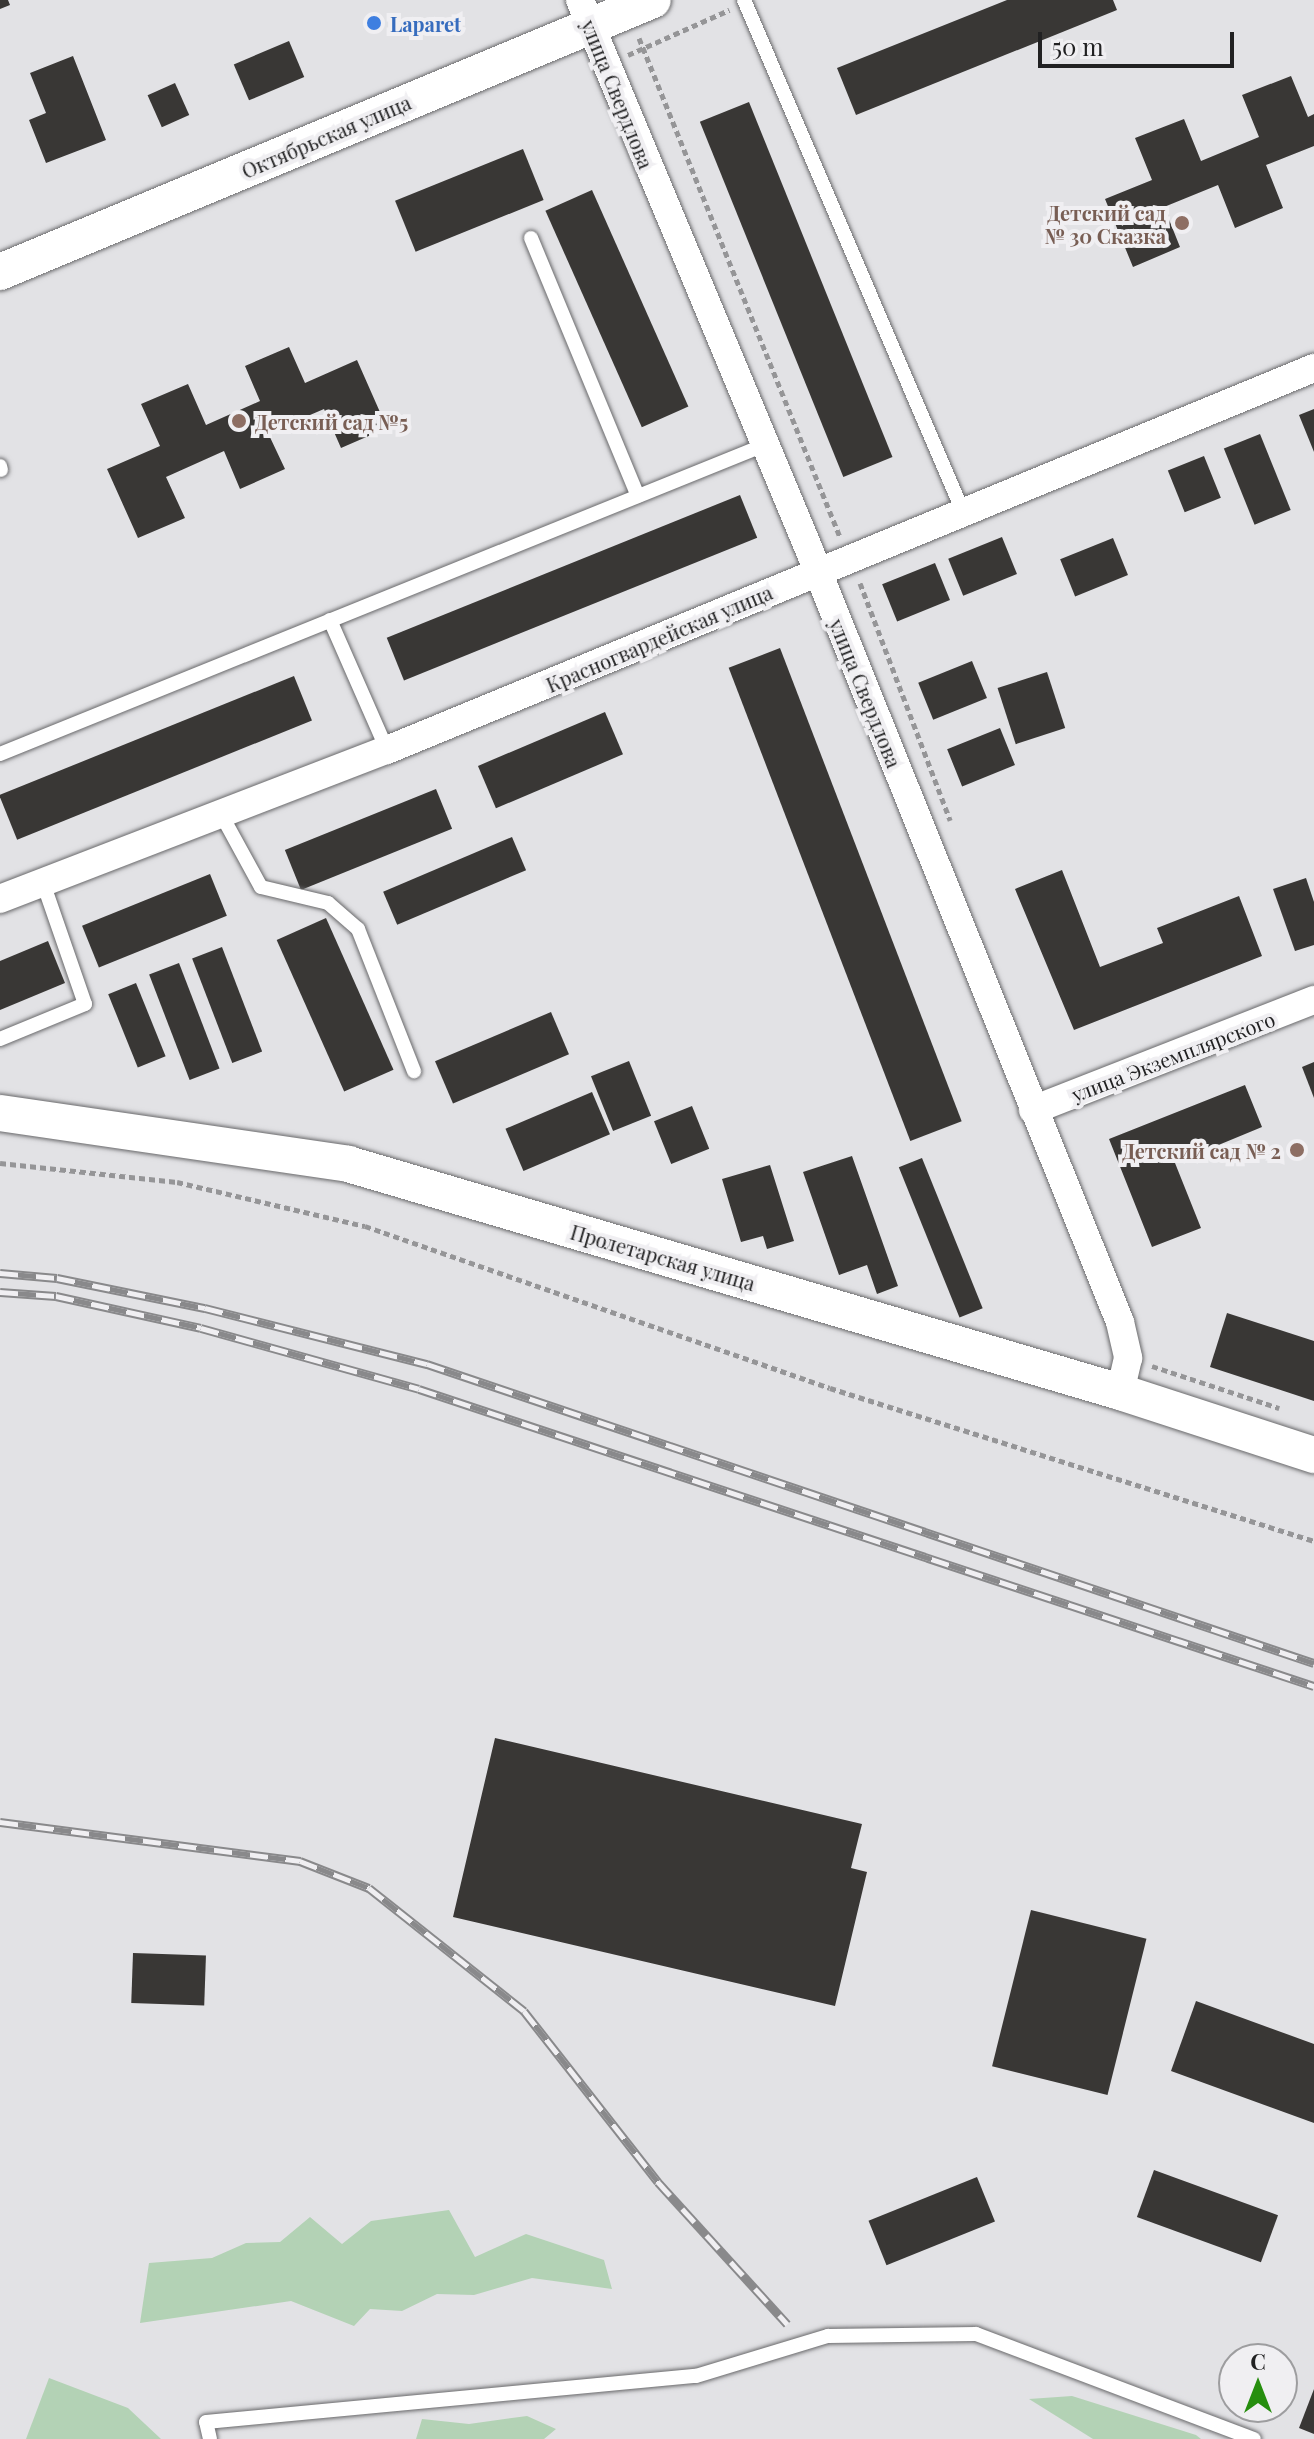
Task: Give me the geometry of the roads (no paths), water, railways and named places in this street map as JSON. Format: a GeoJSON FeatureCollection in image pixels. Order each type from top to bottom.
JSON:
{"type":"FeatureCollection","features":[{"type":"Feature","properties":{"kind":"street","name":"Октябрьская улица"},"geometry":{"type":"LineString","coordinates":[[0,272],[585,13],[653,0]]}},
{"type":"Feature","properties":{"kind":"street","name":"улица Свердлова"},"geometry":{"type":"LineString","coordinates":[[585,13],[762,446],[818,571],[1120,1322],[1124,1375]]}},
{"type":"Feature","properties":{"kind":"street","name":"Красногвардейская улица"},"geometry":{"type":"LineString","coordinates":[[0,899],[387,750],[1314,368]]}},
{"type":"Feature","properties":{"kind":"street","name":"улица Экземплярского"},"geometry":{"type":"LineString","coordinates":[[1033,1110],[1314,1000]]}},
{"type":"Feature","properties":{"kind":"street","name":"Пролетарская улица"},"geometry":{"type":"LineString","coordinates":[[0,1113],[348,1164],[1124,1375],[1314,1455]]}},
{"type":"Feature","properties":{"kind":"lane"},"geometry":{"type":"LineString","coordinates":[[744,1],[964,514]]}},
{"type":"Feature","properties":{"kind":"lane"},"geometry":{"type":"LineString","coordinates":[[531,238],[638,496]]}},
{"type":"Feature","properties":{"kind":"lane"},"geometry":{"type":"LineString","coordinates":[[0,754],[762,446]]}},
{"type":"Feature","properties":{"kind":"lane"},"geometry":{"type":"LineString","coordinates":[[330,620],[387,750]]}},
{"type":"Feature","properties":{"kind":"lane"},"geometry":{"type":"LineString","coordinates":[[221,814],[261,887],[328,903],[358,929],[414,1071]]}},
{"type":"Feature","properties":{"kind":"lane"},"geometry":{"type":"LineString","coordinates":[[0,1039],[85,1004],[43,883]]}},
{"type":"Feature","properties":{"kind":"lane"},"geometry":{"type":"LineString","coordinates":[[210,2439],[206,2422],[696,2376],[828,2336],[976,2334],[1254,2439]]}},
{"type":"Feature","properties":{"kind":"railway"},"geometry":{"type":"LineString","coordinates":[[0,1273],[57,1278],[205,1308],[427,1364],[1314,1663]]}},
{"type":"Feature","properties":{"kind":"railway"},"geometry":{"type":"LineString","coordinates":[[0,1292],[56,1296],[201,1328],[419,1389],[1314,1686]]}},
{"type":"Feature","properties":{"kind":"railway"},"geometry":{"type":"LineString","coordinates":[[0,1822],[300,1861],[369,1888],[524,2011],[658,2182],[787,2324]]}},
{"type":"Feature","properties":{"kind":"place","name":"Laparet"},"geometry":{"type":"Point","coordinates":[374,23]}},
{"type":"Feature","properties":{"kind":"place","name":"Детский сад № 30 Сказка"},"geometry":{"type":"Point","coordinates":[1182,223]}},
{"type":"Feature","properties":{"kind":"place","name":"Детский сад №5"},"geometry":{"type":"Point","coordinates":[239,421]}},
{"type":"Feature","properties":{"kind":"place","name":"Детский сад № 2"},"geometry":{"type":"Point","coordinates":[1297,1150]}}]}
